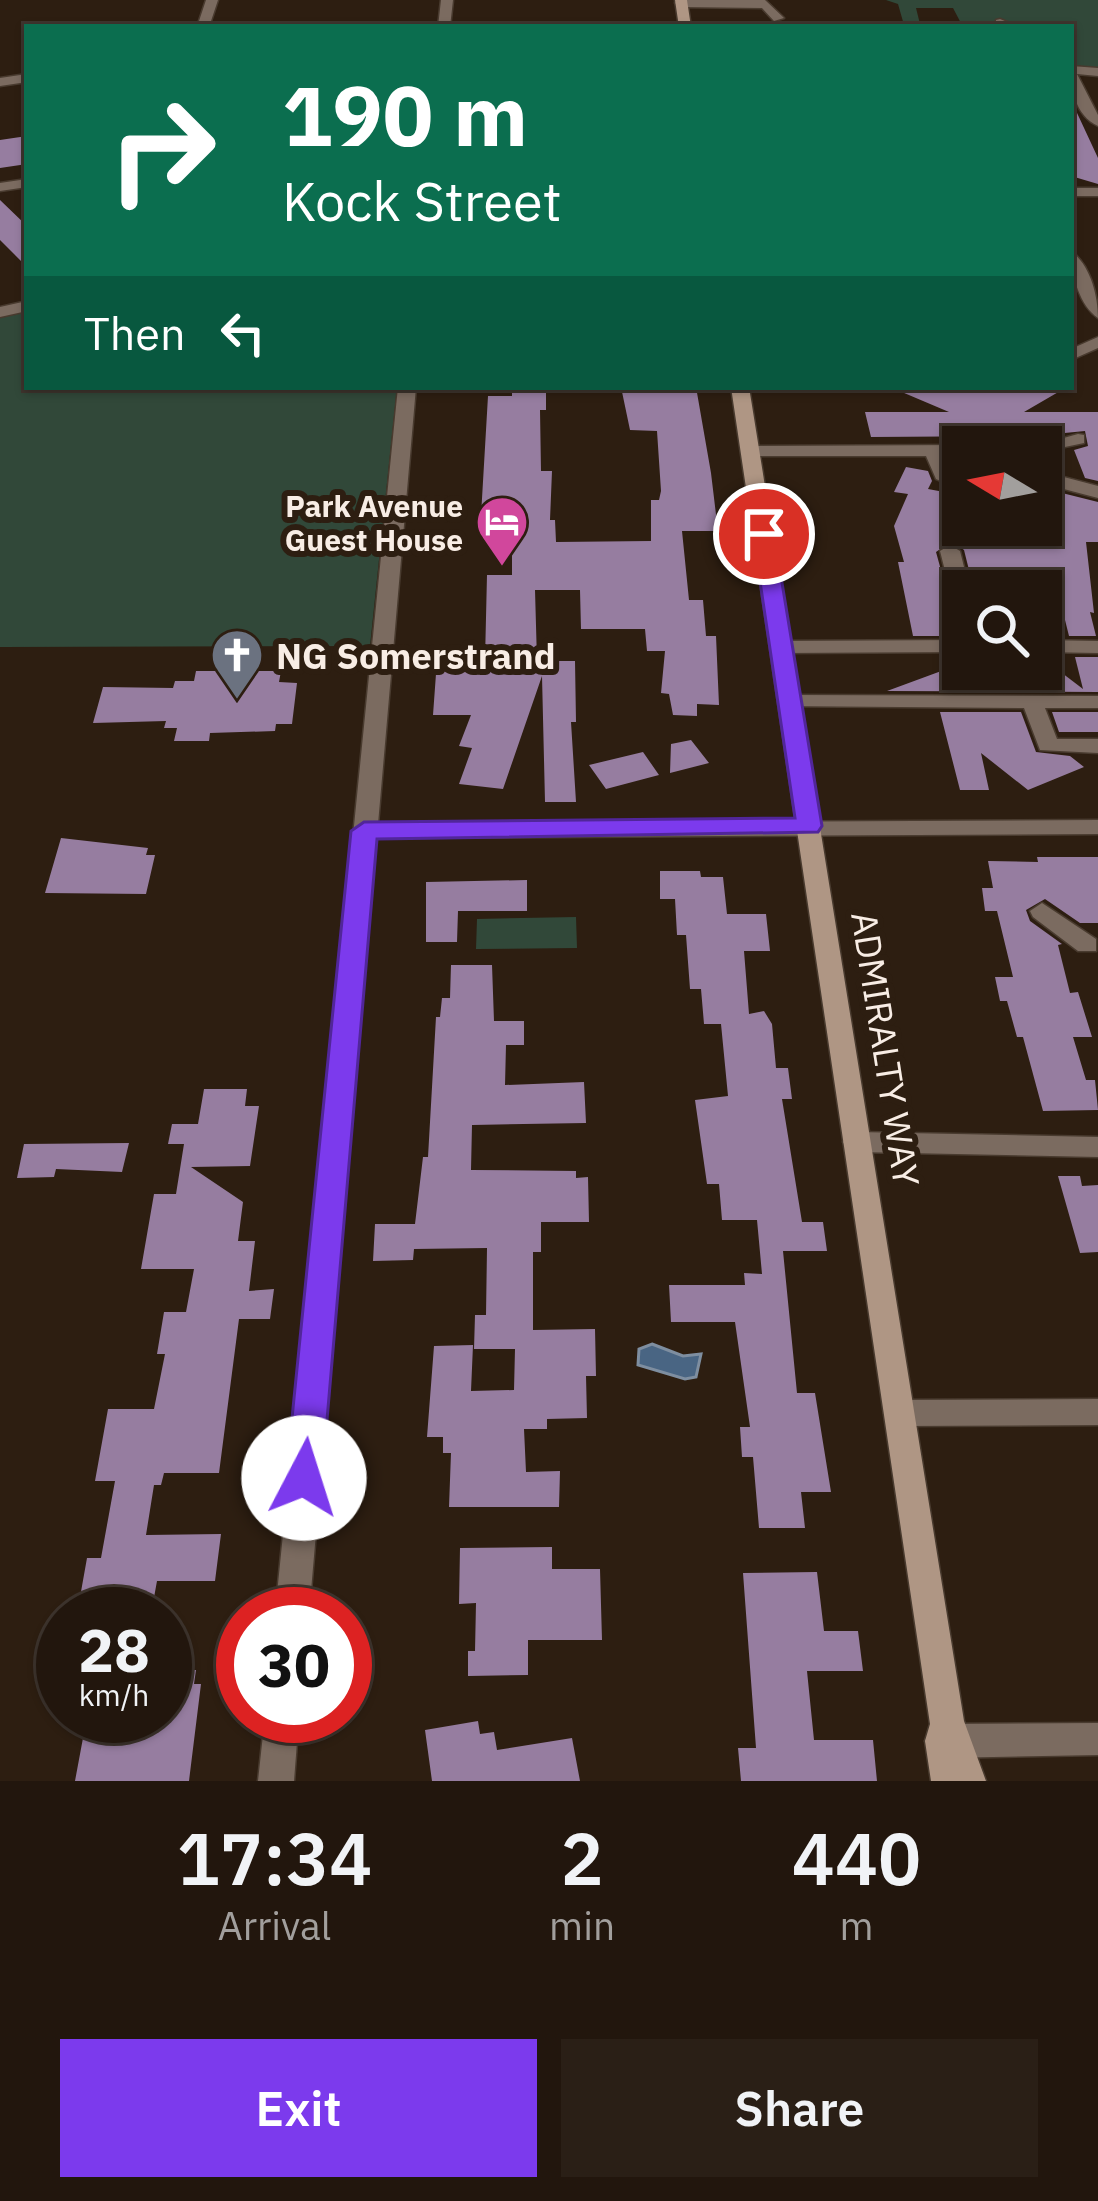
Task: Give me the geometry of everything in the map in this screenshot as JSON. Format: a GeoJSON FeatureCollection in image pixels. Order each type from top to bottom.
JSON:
{"type":"FeatureCollection","features":[{"type":"Feature","properties":{"kind":"main road","name":"ADMIRALTY WAY"},"geometry":{"type":"LineString","coordinates":[[741,390],[949,1736],[949,1781]]}},
{"type":"Feature","properties":{"kind":"main road","name":"ADMIRALTY WAY"},"geometry":{"type":"LineString","coordinates":[[949,1736],[968,1781]]}},
{"type":"Feature","properties":{"kind":"street"},"geometry":{"type":"LineString","coordinates":[[681,2],[765,4],[778,18]]}},
{"type":"Feature","properties":{"kind":"street"},"geometry":{"type":"LineString","coordinates":[[1074,80],[1090,116],[1098,122]]}},
{"type":"Feature","properties":{"kind":"street"},"geometry":{"type":"LineString","coordinates":[[1074,266],[1098,312]]}},
{"type":"Feature","properties":{"kind":"street"},"geometry":{"type":"LineString","coordinates":[[294,1587],[407,390]]}},
{"type":"Feature","properties":{"kind":"street"},"geometry":{"type":"LineString","coordinates":[[1062,442],[1078,439]]}},
{"type":"Feature","properties":{"kind":"street"},"geometry":{"type":"LineString","coordinates":[[933,450],[942,472]]}},
{"type":"Feature","properties":{"kind":"street"},"geometry":{"type":"LineString","coordinates":[[751,451],[942,450]]}},
{"type":"Feature","properties":{"kind":"street"},"geometry":{"type":"LineString","coordinates":[[1062,483],[1098,492]]}},
{"type":"Feature","properties":{"kind":"street"},"geometry":{"type":"LineString","coordinates":[[950,550],[955,570]]}},
{"type":"Feature","properties":{"kind":"street"},"geometry":{"type":"LineString","coordinates":[[781,647],[942,646]]}},
{"type":"Feature","properties":{"kind":"street"},"geometry":{"type":"LineString","coordinates":[[1062,646],[1098,647]]}},
{"type":"Feature","properties":{"kind":"street"},"geometry":{"type":"LineString","coordinates":[[789,701],[1098,702]]}},
{"type":"Feature","properties":{"kind":"street"},"geometry":{"type":"LineString","coordinates":[[1033,702],[1048,745],[1098,746]]}},
{"type":"Feature","properties":{"kind":"street"},"geometry":{"type":"LineString","coordinates":[[364,831],[1098,827]]}},
{"type":"Feature","properties":{"kind":"street"},"geometry":{"type":"LineString","coordinates":[[1042,911],[1092,950]]}},
{"type":"Feature","properties":{"kind":"street"},"geometry":{"type":"LineString","coordinates":[[857,1142],[1098,1147]]}},
{"type":"Feature","properties":{"kind":"street"},"geometry":{"type":"LineString","coordinates":[[899,1413],[1098,1412]]}},
{"type":"Feature","properties":{"kind":"street"},"geometry":{"type":"LineString","coordinates":[[949,1736],[1098,1739]]}},
{"type":"Feature","properties":{"kind":"street"},"geometry":{"type":"LineString","coordinates":[[276,1781],[280,1743]]}},
{"type":"Feature","properties":{"kind":"green space"},"geometry":{"type":"Polygon","coordinates":[[[886,0],[1098,0],[1098,69],[1074,65],[1074,24],[961,24],[953,8],[916,8],[920,24],[904,24],[898,4],[886,0]]]}},
{"type":"Feature","properties":{"kind":"green space"},"geometry":{"type":"Polygon","coordinates":[[[24,310],[24,390],[397,390],[370,646],[0,647],[0,316],[24,310]]]}},
{"type":"Feature","properties":{"kind":"green space"},"geometry":{"type":"Polygon","coordinates":[[[576,917],[577,948],[476,949],[477,919],[576,917]]]}},
{"type":"Feature","properties":{"kind":"water"},"geometry":{"type":"Polygon","coordinates":[[[652,1344],[683,1356],[701,1354],[696,1377],[685,1379],[638,1365],[639,1349],[652,1344]]]}},
{"type":"Feature","properties":{"kind":"building"},"geometry":{"type":"Polygon","coordinates":[[[1074,106],[1098,158],[1098,184],[1074,177],[1074,106]]]}},
{"type":"Feature","properties":{"kind":"building"},"geometry":{"type":"Polygon","coordinates":[[[24,136],[24,164],[0,168],[0,140],[24,136]]]}},
{"type":"Feature","properties":{"kind":"building"},"geometry":{"type":"Polygon","coordinates":[[[0,200],[24,223],[24,264],[0,240],[0,200]]]}},
{"type":"Feature","properties":{"kind":"building"},"geometry":{"type":"Polygon","coordinates":[[[512,390],[546,390],[546,410],[540,410],[541,471],[552,471],[550,520],[555,520],[556,542],[651,541],[651,500],[659,500],[661,491],[657,431],[630,430],[622,390],[697,390],[711,473],[718,531],[682,531],[689,600],[703,600],[706,636],[716,636],[719,705],[697,704],[697,716],[673,715],[669,694],[661,693],[665,651],[647,651],[645,629],[581,629],[580,590],[535,590],[537,661],[575,661],[576,722],[571,722],[576,802],[545,802],[542,676],[503,789],[459,784],[472,748],[459,746],[471,715],[433,715],[437,660],[485,660],[487,575],[512,575],[512,533],[480,533],[488,396],[512,396],[512,390]]]}},
{"type":"Feature","properties":{"kind":"building"},"geometry":{"type":"Polygon","coordinates":[[[897,390],[1062,390],[1024,412],[1098,412],[1098,481],[1085,478],[1074,450],[1088,446],[1085,431],[1062,433],[1062,426],[942,426],[942,437],[871,437],[865,412],[949,412],[897,390]]]}},
{"type":"Feature","properties":{"kind":"building"},"geometry":{"type":"Polygon","coordinates":[[[906,467],[928,471],[932,481],[928,489],[942,492],[945,546],[936,552],[942,574],[942,636],[913,636],[898,562],[904,562],[894,526],[908,494],[894,492],[906,467]]]}},
{"type":"Feature","properties":{"kind":"building"},"geometry":{"type":"Polygon","coordinates":[[[1062,493],[1098,502],[1098,542],[1086,542],[1096,636],[1069,636],[1062,612],[1062,570],[969,570],[959,546],[1062,546],[1062,493]]]}},
{"type":"Feature","properties":{"kind":"building"},"geometry":{"type":"Polygon","coordinates":[[[1075,657],[1098,657],[1098,692],[887,691],[942,671],[942,690],[1062,690],[1062,673],[1083,689],[1075,657]]]}},
{"type":"Feature","properties":{"kind":"building","name":"NG Somerstrand"},"geometry":{"type":"Polygon","coordinates":[[[196,671],[281,671],[279,682],[297,683],[292,724],[276,724],[275,731],[210,733],[209,741],[174,741],[177,728],[164,728],[166,721],[93,723],[103,687],[173,688],[175,681],[194,681],[196,671]]]}},
{"type":"Feature","properties":{"kind":"building"},"geometry":{"type":"Polygon","coordinates":[[[940,712],[1021,712],[1036,752],[1070,756],[1084,767],[1028,790],[981,753],[989,790],[960,790],[940,712]]]}},
{"type":"Feature","properties":{"kind":"building"},"geometry":{"type":"Polygon","coordinates":[[[1052,712],[1098,712],[1098,732],[1059,732],[1052,712]]]}},
{"type":"Feature","properties":{"kind":"building"},"geometry":{"type":"Polygon","coordinates":[[[691,740],[709,763],[670,773],[671,744],[691,740]]]}},
{"type":"Feature","properties":{"kind":"building"},"geometry":{"type":"Polygon","coordinates":[[[643,752],[659,775],[606,789],[589,765],[643,752]]]}},
{"type":"Feature","properties":{"kind":"building"},"geometry":{"type":"Polygon","coordinates":[[[61,838],[148,848],[146,855],[155,855],[146,894],[45,893],[61,838]]]}},
{"type":"Feature","properties":{"kind":"building"},"geometry":{"type":"Polygon","coordinates":[[[1037,857],[1098,857],[1098,923],[1080,923],[1045,899],[1026,910],[1030,921],[1062,944],[1058,945],[1070,993],[1078,992],[1092,1037],[1073,1037],[1086,1080],[1095,1080],[1098,1110],[1043,1111],[1023,1037],[1017,1037],[1007,1001],[1000,1001],[995,977],[1013,977],[997,911],[985,911],[982,888],[993,888],[988,861],[1038,862],[1037,857]]]}},
{"type":"Feature","properties":{"kind":"building"},"geometry":{"type":"Polygon","coordinates":[[[660,871],[700,871],[701,877],[723,877],[727,914],[766,914],[770,951],[744,951],[749,1014],[764,1011],[772,1024],[776,1068],[788,1068],[792,1099],[782,1099],[802,1222],[823,1222],[827,1251],[783,1251],[797,1393],[815,1393],[831,1492],[801,1492],[805,1528],[759,1528],[753,1457],[742,1457],[740,1427],[750,1427],[735,1322],[671,1322],[669,1285],[745,1285],[744,1273],[762,1274],[757,1220],[722,1220],[719,1184],[707,1184],[695,1100],[728,1096],[721,1024],[704,1024],[701,989],[690,989],[686,935],[677,935],[675,899],[660,899],[660,871]]]}},
{"type":"Feature","properties":{"kind":"building"},"geometry":{"type":"Polygon","coordinates":[[[527,880],[527,911],[458,911],[457,942],[426,942],[426,882],[527,880]]]}},
{"type":"Feature","properties":{"kind":"building"},"geometry":{"type":"Polygon","coordinates":[[[451,965],[492,965],[494,1021],[524,1021],[524,1045],[506,1045],[505,1085],[584,1082],[586,1123],[472,1125],[471,1170],[576,1171],[576,1178],[588,1177],[589,1222],[541,1222],[541,1252],[533,1252],[533,1330],[595,1329],[596,1376],[586,1376],[587,1418],[547,1419],[547,1429],[524,1429],[526,1472],[560,1471],[559,1507],[449,1507],[451,1453],[443,1453],[443,1437],[427,1437],[434,1346],[473,1345],[471,1391],[514,1390],[515,1349],[474,1349],[475,1315],[486,1315],[487,1248],[414,1249],[413,1260],[373,1261],[375,1224],[415,1224],[423,1157],[428,1157],[436,1017],[440,1017],[442,998],[450,998],[451,965]]]}},
{"type":"Feature","properties":{"kind":"building"},"geometry":{"type":"Polygon","coordinates":[[[204,1089],[247,1089],[245,1106],[259,1106],[250,1166],[191,1167],[243,1202],[238,1241],[255,1241],[249,1291],[274,1289],[270,1319],[239,1319],[219,1473],[164,1473],[161,1485],[154,1485],[146,1535],[221,1534],[215,1581],[82,1587],[87,1558],[101,1558],[115,1481],[95,1481],[108,1409],[154,1409],[165,1354],[157,1354],[164,1312],[186,1312],[194,1269],[141,1269],[154,1194],[176,1194],[184,1144],[168,1144],[172,1124],[198,1124],[204,1089]]]}},
{"type":"Feature","properties":{"kind":"building"},"geometry":{"type":"Polygon","coordinates":[[[129,1143],[122,1172],[56,1169],[54,1177],[17,1178],[24,1144],[129,1143]]]}},
{"type":"Feature","properties":{"kind":"building"},"geometry":{"type":"Polygon","coordinates":[[[1058,1176],[1080,1176],[1082,1186],[1098,1185],[1098,1252],[1080,1253],[1058,1176]]]}},
{"type":"Feature","properties":{"kind":"building"},"geometry":{"type":"Polygon","coordinates":[[[552,1547],[552,1569],[600,1569],[602,1640],[528,1640],[528,1675],[468,1676],[468,1651],[475,1651],[476,1603],[459,1604],[460,1548],[552,1547]]]}},
{"type":"Feature","properties":{"kind":"building"},"geometry":{"type":"Polygon","coordinates":[[[817,1572],[824,1631],[858,1631],[863,1671],[807,1671],[814,1740],[873,1740],[877,1781],[741,1781],[738,1748],[756,1748],[743,1573],[817,1572]]]}},
{"type":"Feature","properties":{"kind":"building"},"geometry":{"type":"Polygon","coordinates":[[[192,1670],[196,1670],[194,1684],[201,1684],[189,1781],[75,1781],[82,1743],[192,1743],[192,1670]]]}},
{"type":"Feature","properties":{"kind":"building"},"geometry":{"type":"Polygon","coordinates":[[[478,1721],[480,1734],[494,1732],[497,1750],[572,1738],[580,1781],[432,1781],[425,1730],[478,1721]]]}},
{"type":"Feature","properties":{"kind":"place","name":"Park Avenue Guest House"},"geometry":{"type":"Point","coordinates":[502,568]}},
{"type":"Feature","properties":{"kind":"place","name":"NG Somerstrand"},"geometry":{"type":"Point","coordinates":[237,701]}},
{"type":"Feature","properties":{"kind":"route"},"geometry":{"type":"LineString","coordinates":[[304,1478],[364,831],[809,826],[764,534]]}}]}
